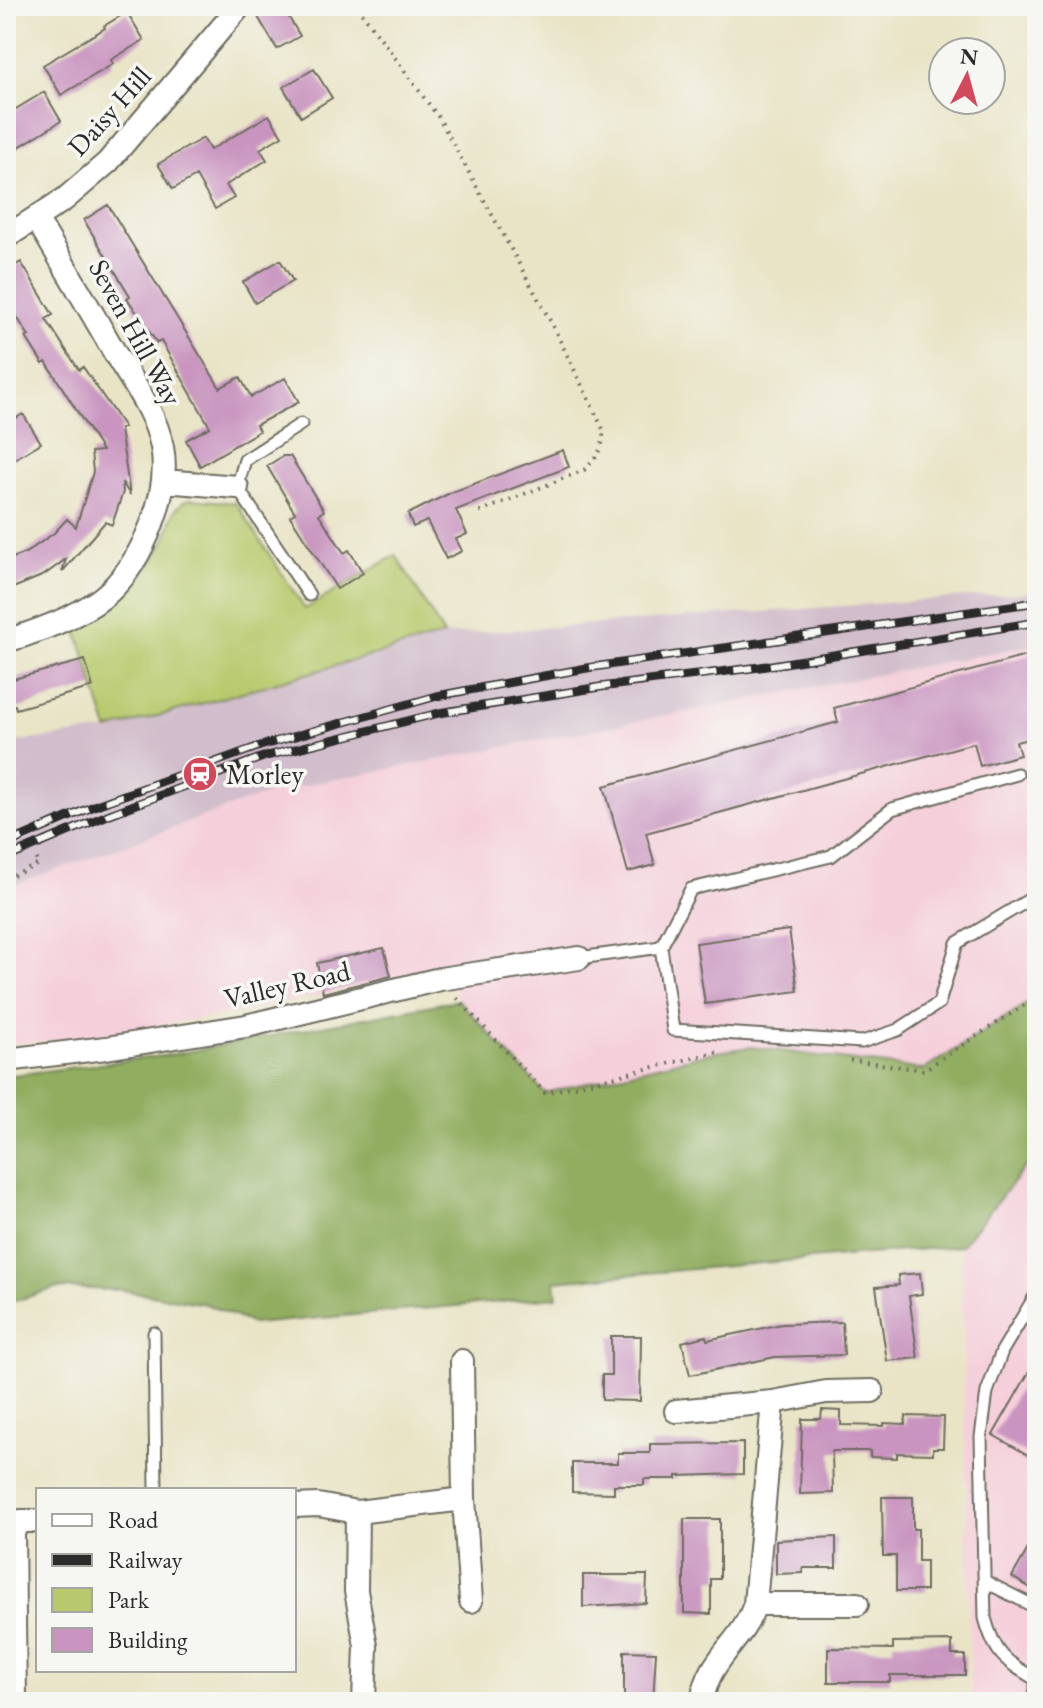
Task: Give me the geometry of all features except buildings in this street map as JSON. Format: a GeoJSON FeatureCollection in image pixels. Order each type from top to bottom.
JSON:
{"type":"FeatureCollection","features":[{"type":"Feature","properties":{"kind":"street","name":"Daisy Hill"},"geometry":{"type":"LineString","coordinates":[[6,237],[65,199],[108,162],[240,6]]}},
{"type":"Feature","properties":{"kind":"street","name":"Seven Hill Way"},"geometry":{"type":"LineString","coordinates":[[6,641],[68,618],[109,591],[137,555],[156,513],[164,481],[162,446],[147,406],[36,218]]}},
{"type":"Feature","properties":{"kind":"street"},"geometry":{"type":"LineString","coordinates":[[164,481],[237,487]]}},
{"type":"Feature","properties":{"kind":"street","name":"Valley Road"},"geometry":{"type":"LineString","coordinates":[[6,1060],[246,1026],[440,979],[579,958]]}},
{"type":"Feature","properties":{"kind":"street"},"geometry":{"type":"LineString","coordinates":[[462,1361],[464,1499],[471,1601]]}},
{"type":"Feature","properties":{"kind":"street"},"geometry":{"type":"LineString","coordinates":[[676,1411],[773,1402],[826,1392],[872,1391]]}},
{"type":"Feature","properties":{"kind":"street"},"geometry":{"type":"LineString","coordinates":[[702,1702],[708,1676],[741,1631],[755,1604],[773,1402]]}},
{"type":"Feature","properties":{"kind":"street"},"geometry":{"type":"LineString","coordinates":[[296,1506],[318,1505],[357,1512],[464,1499]]}},
{"type":"Feature","properties":{"kind":"street"},"geometry":{"type":"LineString","coordinates":[[357,1512],[356,1591],[366,1646],[364,1702]]}},
{"type":"Feature","properties":{"kind":"street"},"geometry":{"type":"LineString","coordinates":[[15,1702],[13,1531],[22,1521]]}},
{"type":"Feature","properties":{"kind":"street"},"geometry":{"type":"LineString","coordinates":[[755,1604],[857,1604]]}},
{"type":"Feature","properties":{"kind":"lane"},"geometry":{"type":"LineString","coordinates":[[301,424],[245,460],[237,487],[309,595]]}},
{"type":"Feature","properties":{"kind":"lane"},"geometry":{"type":"LineString","coordinates":[[1017,774],[892,809],[831,856],[691,889],[661,947],[673,1030],[862,1042],[898,1030],[939,1003],[957,943],[1037,895]]}},
{"type":"Feature","properties":{"kind":"lane"},"geometry":{"type":"LineString","coordinates":[[579,958],[661,947]]}},
{"type":"Feature","properties":{"kind":"lane"},"geometry":{"type":"LineString","coordinates":[[1032,1702],[1037,1681],[1009,1663],[992,1641],[985,1618],[981,1437],[987,1392],[1002,1351],[1037,1293]]}},
{"type":"Feature","properties":{"kind":"lane"},"geometry":{"type":"LineString","coordinates":[[154,1333],[156,1488]]}},
{"type":"Feature","properties":{"kind":"lane"},"geometry":{"type":"LineString","coordinates":[[986,1582],[1037,1608]]}},
{"type":"Feature","properties":{"kind":"path"},"geometry":{"type":"LineString","coordinates":[[357,6],[439,118],[552,324],[603,429],[604,445],[597,458],[584,470],[477,513]]}},
{"type":"Feature","properties":{"kind":"path"},"geometry":{"type":"LineString","coordinates":[[6,879],[39,864],[36,857]]}},
{"type":"Feature","properties":{"kind":"shaded area"},"geometry":{"type":"Polygon","coordinates":[[[1037,592],[1037,644],[275,791],[6,888],[6,743],[108,730],[444,635],[1037,592]]]}},
{"type":"Feature","properties":{"kind":"shaded area"},"geometry":{"type":"Polygon","coordinates":[[[1037,644],[1037,997],[924,1070],[751,1047],[710,1053],[545,1093],[458,1000],[449,967],[243,1012],[60,1040],[6,1045],[6,888],[275,791],[1037,644]]]}},
{"type":"Feature","properties":{"kind":"shaded area"},"geometry":{"type":"Polygon","coordinates":[[[1037,1153],[1037,1702],[971,1702],[961,1246],[1037,1153]]]}},
{"type":"Feature","properties":{"kind":"green space"},"geometry":{"type":"Polygon","coordinates":[[[190,499],[236,503],[305,609],[396,555],[444,635],[108,730],[76,628],[115,601],[139,579],[158,554],[179,506],[190,499]]]}},
{"type":"Feature","properties":{"kind":"green space"},"geometry":{"type":"Polygon","coordinates":[[[1037,997],[1037,1153],[961,1246],[555,1281],[557,1297],[253,1324],[206,1304],[122,1290],[56,1288],[6,1304],[6,1076],[170,1055],[458,1000],[545,1093],[710,1053],[751,1047],[924,1070],[1037,997]]]}},
{"type":"Feature","properties":{"kind":"railway"},"geometry":{"type":"LineString","coordinates":[[6,844],[99,804],[260,746],[437,696],[587,668],[1037,602]]}},
{"type":"Feature","properties":{"kind":"railway"},"geometry":{"type":"LineString","coordinates":[[6,858],[110,814],[263,757],[439,713],[600,687],[760,667],[1037,622]]}},
{"type":"Feature","properties":{"kind":"place","name":"Morley"},"geometry":{"type":"Point","coordinates":[200,774]}}]}
